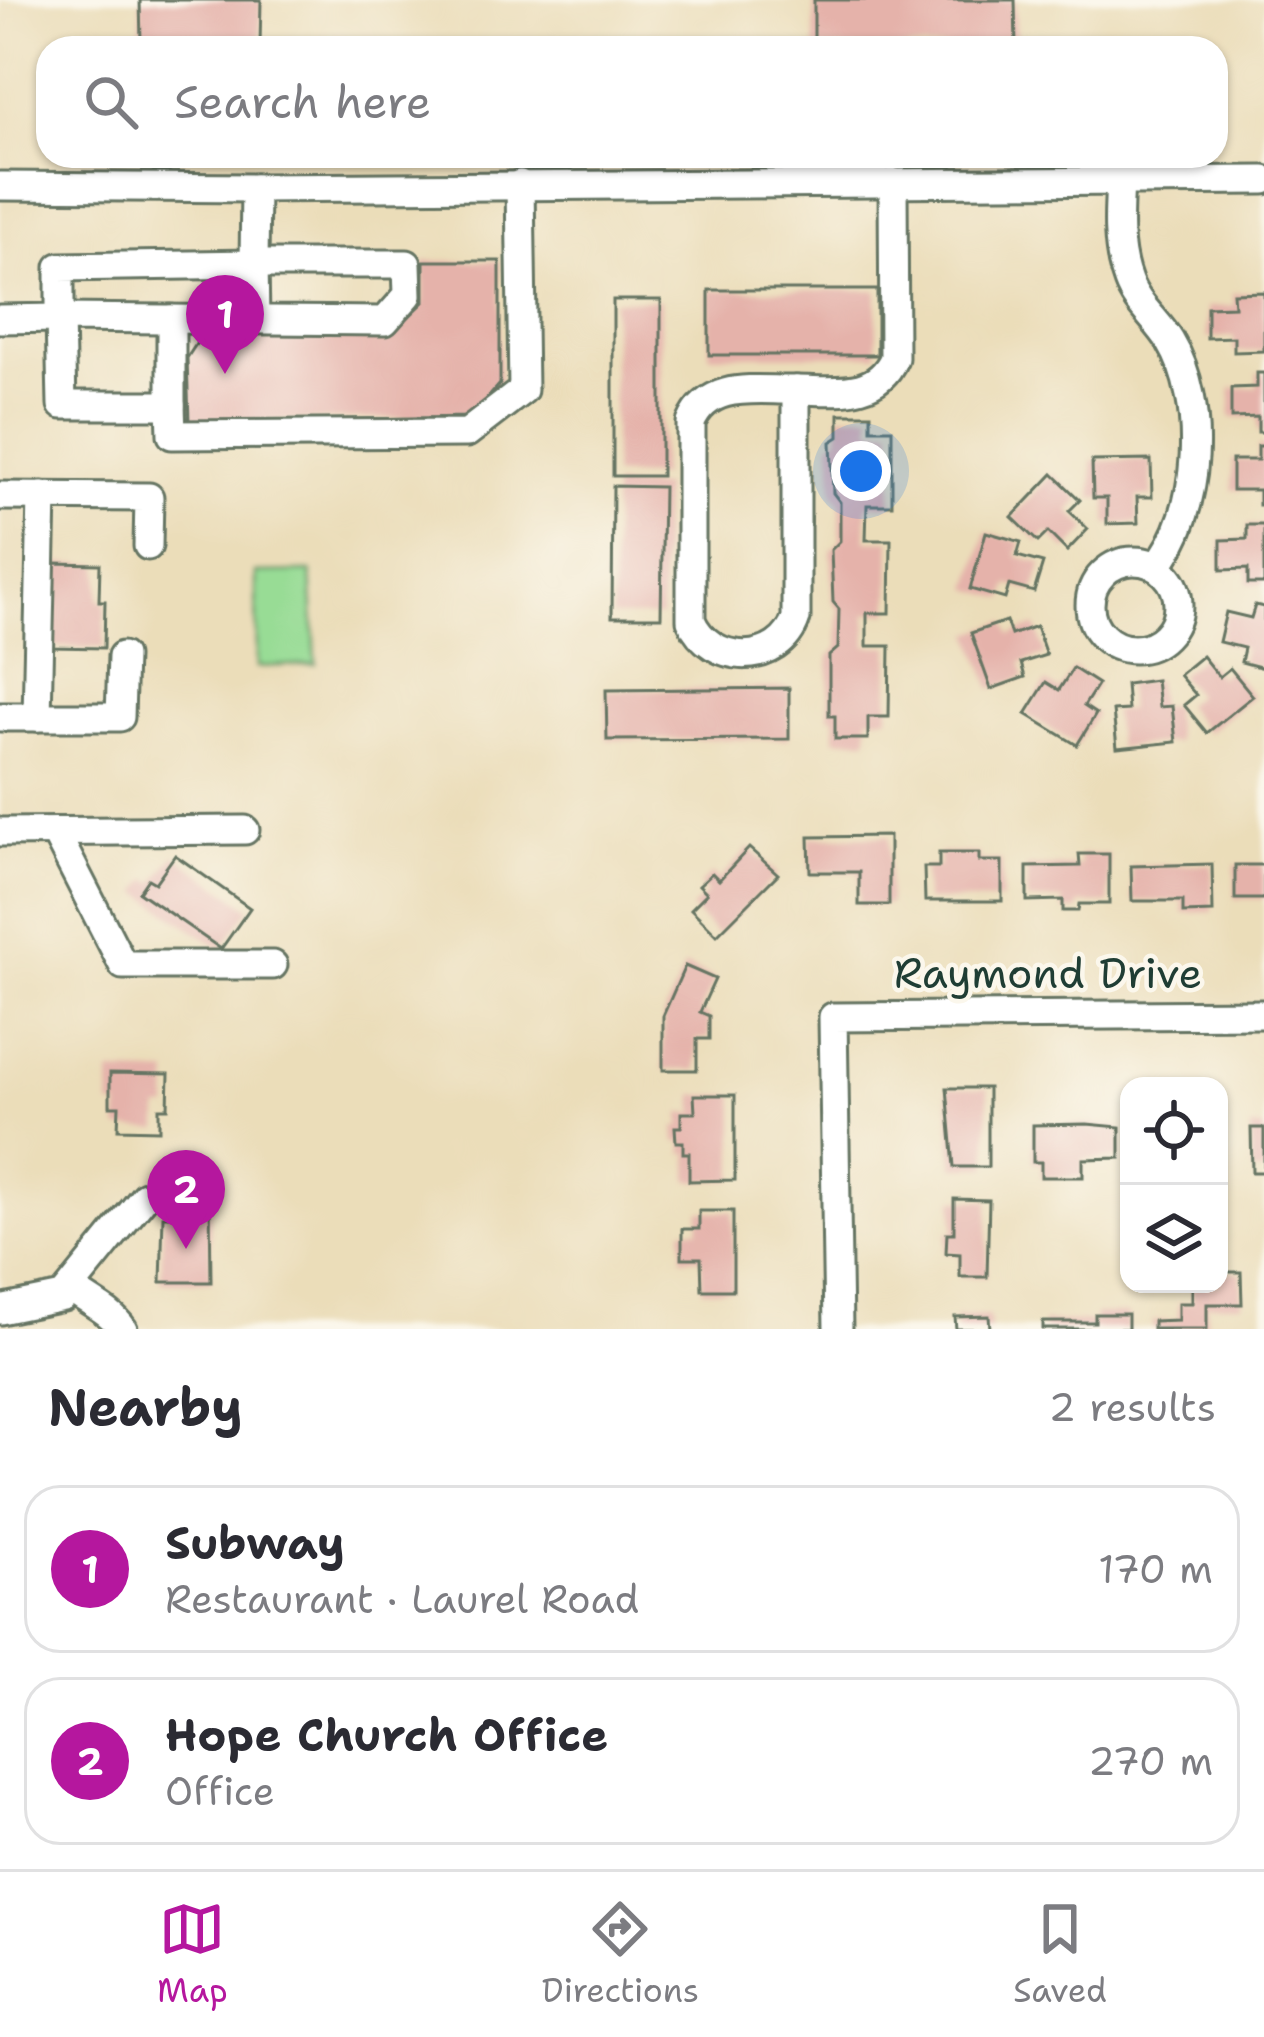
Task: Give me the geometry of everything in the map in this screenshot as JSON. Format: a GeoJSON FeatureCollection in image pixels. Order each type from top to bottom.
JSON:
{"type":"FeatureCollection","features":[{"type":"Feature","properties":{"kind":"street"},"geometry":{"type":"LineString","coordinates":[[0,186],[1264,180]]}},
{"type":"Feature","properties":{"kind":"street"},"geometry":{"type":"LineString","coordinates":[[1120,181],[1120,250],[1129,285],[1170,341],[1193,406],[1191,495],[1173,547],[1156,567]]}},
{"type":"Feature","properties":{"kind":"street"},"geometry":{"type":"LineString","coordinates":[[796,391],[796,618],[781,645],[765,652],[722,652],[707,646],[691,620],[692,423],[708,398],[723,391],[860,390],[887,373],[893,358],[893,182]]}},
{"type":"Feature","properties":{"kind":"street"},"geometry":{"type":"LineString","coordinates":[[171,319],[172,435],[466,433],[523,390],[520,184]]}},
{"type":"Feature","properties":{"kind":"street"},"geometry":{"type":"LineString","coordinates":[[255,188],[255,320]]}},
{"type":"Feature","properties":{"kind":"street"},"geometry":{"type":"LineString","coordinates":[[0,319],[60,318],[385,321],[408,295],[407,264],[60,267],[60,318],[62,405],[171,405]]}},
{"type":"Feature","properties":{"kind":"street"},"geometry":{"type":"LineString","coordinates":[[0,496],[149,497],[148,546]]}},
{"type":"Feature","properties":{"kind":"street"},"geometry":{"type":"LineString","coordinates":[[37,716],[42,496]]}},
{"type":"Feature","properties":{"kind":"street"},"geometry":{"type":"LineString","coordinates":[[0,716],[120,717],[122,656]]}},
{"type":"Feature","properties":{"kind":"street"},"geometry":{"type":"LineString","coordinates":[[0,832],[245,830]]}},
{"type":"Feature","properties":{"kind":"street"},"geometry":{"type":"LineString","coordinates":[[55,832],[123,965],[273,965]]}},
{"type":"Feature","properties":{"kind":"street","name":"Raymond Drive"},"geometry":{"type":"LineString","coordinates":[[838,1329],[833,1016],[1264,1014]]}},
{"type":"Feature","properties":{"kind":"street"},"geometry":{"type":"LineString","coordinates":[[0,1310],[63,1297],[145,1196]]}},
{"type":"Feature","properties":{"kind":"street"},"geometry":{"type":"LineString","coordinates":[[70,1288],[115,1316],[123,1329]]}},
{"type":"Feature","properties":{"kind":"green space"},"geometry":{"type":"Polygon","coordinates":[[[311,572],[316,664],[257,667],[256,573],[311,572]]]}},
{"type":"Feature","properties":{"kind":"building"},"geometry":{"type":"Polygon","coordinates":[[[140,0],[261,0],[260,36],[141,36],[140,0]]]}},
{"type":"Feature","properties":{"kind":"building"},"geometry":{"type":"Polygon","coordinates":[[[814,0],[1015,0],[1016,36],[814,36],[814,0]]]}},
{"type":"Feature","properties":{"kind":"building"},"geometry":{"type":"Polygon","coordinates":[[[424,261],[500,261],[500,384],[471,417],[189,422],[187,358],[204,332],[397,328],[424,302],[424,261]]]}},
{"type":"Feature","properties":{"kind":"building"},"geometry":{"type":"Polygon","coordinates":[[[709,290],[877,290],[877,355],[709,355],[709,290]]]}},
{"type":"Feature","properties":{"kind":"building"},"geometry":{"type":"Polygon","coordinates":[[[1264,292],[1264,351],[1234,352],[1234,337],[1207,338],[1207,307],[1234,306],[1233,293],[1264,292]]]}},
{"type":"Feature","properties":{"kind":"building"},"geometry":{"type":"Polygon","coordinates":[[[613,300],[661,300],[661,476],[613,476],[613,300]]]}},
{"type":"Feature","properties":{"kind":"building"},"geometry":{"type":"Polygon","coordinates":[[[1257,373],[1264,373],[1264,432],[1258,432],[1258,417],[1231,418],[1231,388],[1257,387],[1257,373]]]}},
{"type":"Feature","properties":{"kind":"building"},"geometry":{"type":"Polygon","coordinates":[[[839,414],[871,414],[871,429],[892,429],[892,505],[867,505],[866,540],[891,540],[890,613],[867,613],[867,646],[890,646],[889,717],[868,717],[868,739],[835,739],[835,716],[829,716],[829,656],[838,648],[839,609],[833,602],[831,550],[840,541],[831,442],[839,437],[839,414]]]}},
{"type":"Feature","properties":{"kind":"building"},"geometry":{"type":"Polygon","coordinates":[[[1258,446],[1264,446],[1264,505],[1259,505],[1259,490],[1232,490],[1232,460],[1258,460],[1258,446]]]}},
{"type":"Feature","properties":{"kind":"building"},"geometry":{"type":"Polygon","coordinates":[[[1151,460],[1152,497],[1137,497],[1138,523],[1107,524],[1107,498],[1093,498],[1092,461],[1151,460]]]}},
{"type":"Feature","properties":{"kind":"building"},"geometry":{"type":"Polygon","coordinates":[[[1053,474],[1080,500],[1069,511],[1088,529],[1067,551],[1048,532],[1038,542],[1012,517],[1053,474]]]}},
{"type":"Feature","properties":{"kind":"building"},"geometry":{"type":"Polygon","coordinates":[[[613,486],[663,487],[661,617],[612,617],[613,486]]]}},
{"type":"Feature","properties":{"kind":"building"},"geometry":{"type":"Polygon","coordinates":[[[1247,525],[1264,525],[1264,584],[1248,584],[1248,569],[1221,570],[1221,540],[1247,539],[1247,525]]]}},
{"type":"Feature","properties":{"kind":"building"},"geometry":{"type":"Polygon","coordinates":[[[986,532],[1021,542],[1017,556],[1043,563],[1034,592],[1009,585],[1005,599],[970,589],[986,532]]]}},
{"type":"Feature","properties":{"kind":"building"},"geometry":{"type":"Polygon","coordinates":[[[53,563],[100,564],[104,648],[51,647],[53,563]]]}},
{"type":"Feature","properties":{"kind":"building"},"geometry":{"type":"Polygon","coordinates":[[[1255,605],[1264,607],[1264,668],[1241,662],[1244,648],[1219,642],[1226,612],[1251,618],[1255,605]]]}},
{"type":"Feature","properties":{"kind":"building"},"geometry":{"type":"Polygon","coordinates":[[[1006,621],[1011,635],[1036,626],[1046,655],[1021,663],[1025,677],[991,689],[971,633],[1006,621]]]}},
{"type":"Feature","properties":{"kind":"building"},"geometry":{"type":"Polygon","coordinates":[[[1202,656],[1219,677],[1230,668],[1253,696],[1207,733],[1184,705],[1196,695],[1179,675],[1202,656]]]}},
{"type":"Feature","properties":{"kind":"building"},"geometry":{"type":"Polygon","coordinates":[[[1073,668],[1098,684],[1084,706],[1096,714],[1077,745],[1026,714],[1046,682],[1059,690],[1073,668]]]}},
{"type":"Feature","properties":{"kind":"building"},"geometry":{"type":"Polygon","coordinates":[[[1156,680],[1159,707],[1172,706],[1176,742],[1117,748],[1113,711],[1128,710],[1126,684],[1156,680]]]}},
{"type":"Feature","properties":{"kind":"building"},"geometry":{"type":"Polygon","coordinates":[[[789,688],[789,739],[607,740],[606,690],[789,688]]]}},
{"type":"Feature","properties":{"kind":"building"},"geometry":{"type":"Polygon","coordinates":[[[889,836],[889,905],[859,905],[859,872],[810,872],[809,837],[889,836]]]}},
{"type":"Feature","properties":{"kind":"building"},"geometry":{"type":"Polygon","coordinates":[[[749,848],[778,874],[717,935],[691,909],[707,893],[699,885],[712,873],[719,880],[749,848]]]}},
{"type":"Feature","properties":{"kind":"building"},"geometry":{"type":"Polygon","coordinates":[[[939,853],[979,853],[979,861],[1002,861],[1002,901],[925,901],[924,867],[939,867],[939,853]]]}},
{"type":"Feature","properties":{"kind":"building"},"geometry":{"type":"Polygon","coordinates":[[[1079,854],[1109,854],[1109,904],[1079,904],[1078,911],[1063,911],[1063,900],[1027,901],[1027,867],[1080,866],[1079,854]]]}},
{"type":"Feature","properties":{"kind":"building"},"geometry":{"type":"Polygon","coordinates":[[[175,855],[250,908],[221,949],[139,892],[148,879],[155,883],[175,855]]]}},
{"type":"Feature","properties":{"kind":"building"},"geometry":{"type":"Polygon","coordinates":[[[1212,864],[1213,912],[1183,913],[1183,901],[1132,901],[1131,866],[1212,864]]]}},
{"type":"Feature","properties":{"kind":"building"},"geometry":{"type":"Polygon","coordinates":[[[1235,865],[1264,865],[1264,899],[1235,899],[1235,865]]]}},
{"type":"Feature","properties":{"kind":"building"},"geometry":{"type":"Polygon","coordinates":[[[685,966],[715,979],[700,1012],[709,1016],[709,1039],[697,1039],[697,1070],[663,1070],[663,1016],[685,966]]]}},
{"type":"Feature","properties":{"kind":"building"},"geometry":{"type":"Polygon","coordinates":[[[110,1073],[169,1074],[168,1108],[159,1108],[159,1130],[118,1129],[119,1106],[110,1106],[110,1073]]]}},
{"type":"Feature","properties":{"kind":"building"},"geometry":{"type":"Polygon","coordinates":[[[947,1088],[988,1088],[988,1167],[954,1167],[947,1088]]]}},
{"type":"Feature","properties":{"kind":"building"},"geometry":{"type":"Polygon","coordinates":[[[694,1095],[735,1095],[735,1180],[689,1181],[689,1153],[683,1153],[683,1142],[676,1142],[675,1127],[681,1127],[681,1113],[695,1113],[694,1095]]]}},
{"type":"Feature","properties":{"kind":"building"},"geometry":{"type":"Polygon","coordinates":[[[1033,1125],[1120,1127],[1120,1158],[1083,1159],[1083,1177],[1041,1177],[1041,1162],[1033,1162],[1033,1125]]]}},
{"type":"Feature","properties":{"kind":"building"},"geometry":{"type":"Polygon","coordinates":[[[1251,1128],[1264,1128],[1264,1172],[1252,1172],[1251,1128]]]}},
{"type":"Feature","properties":{"kind":"building"},"geometry":{"type":"Polygon","coordinates":[[[170,1199],[210,1200],[211,1282],[161,1282],[163,1216],[168,1216],[170,1199]]]}},
{"type":"Feature","properties":{"kind":"building"},"geometry":{"type":"Polygon","coordinates":[[[954,1199],[989,1200],[987,1277],[960,1277],[960,1254],[946,1253],[947,1233],[954,1233],[954,1199]]]}},
{"type":"Feature","properties":{"kind":"building"},"geometry":{"type":"Polygon","coordinates":[[[699,1211],[733,1211],[733,1290],[702,1290],[701,1258],[682,1258],[682,1229],[699,1229],[699,1211]]]}},
{"type":"Feature","properties":{"kind":"building"},"geometry":{"type":"Polygon","coordinates":[[[1228,1272],[1241,1272],[1242,1304],[1207,1304],[1207,1329],[1153,1329],[1153,1321],[1178,1320],[1178,1303],[1192,1303],[1192,1293],[1228,1293],[1228,1272]]]}},
{"type":"Feature","properties":{"kind":"building"},"geometry":{"type":"Polygon","coordinates":[[[1095,1314],[1128,1314],[1128,1329],[1043,1329],[1043,1322],[1095,1322],[1095,1314]]]}},
{"type":"Feature","properties":{"kind":"building"},"geometry":{"type":"Polygon","coordinates":[[[989,1316],[990,1329],[956,1329],[955,1317],[989,1316]]]}},
{"type":"Feature","properties":{"kind":"place","name":"Subway"},"geometry":{"type":"Point","coordinates":[225,374]}},
{"type":"Feature","properties":{"kind":"place","name":"Hope Church Office"},"geometry":{"type":"Point","coordinates":[186,1249]}}]}
